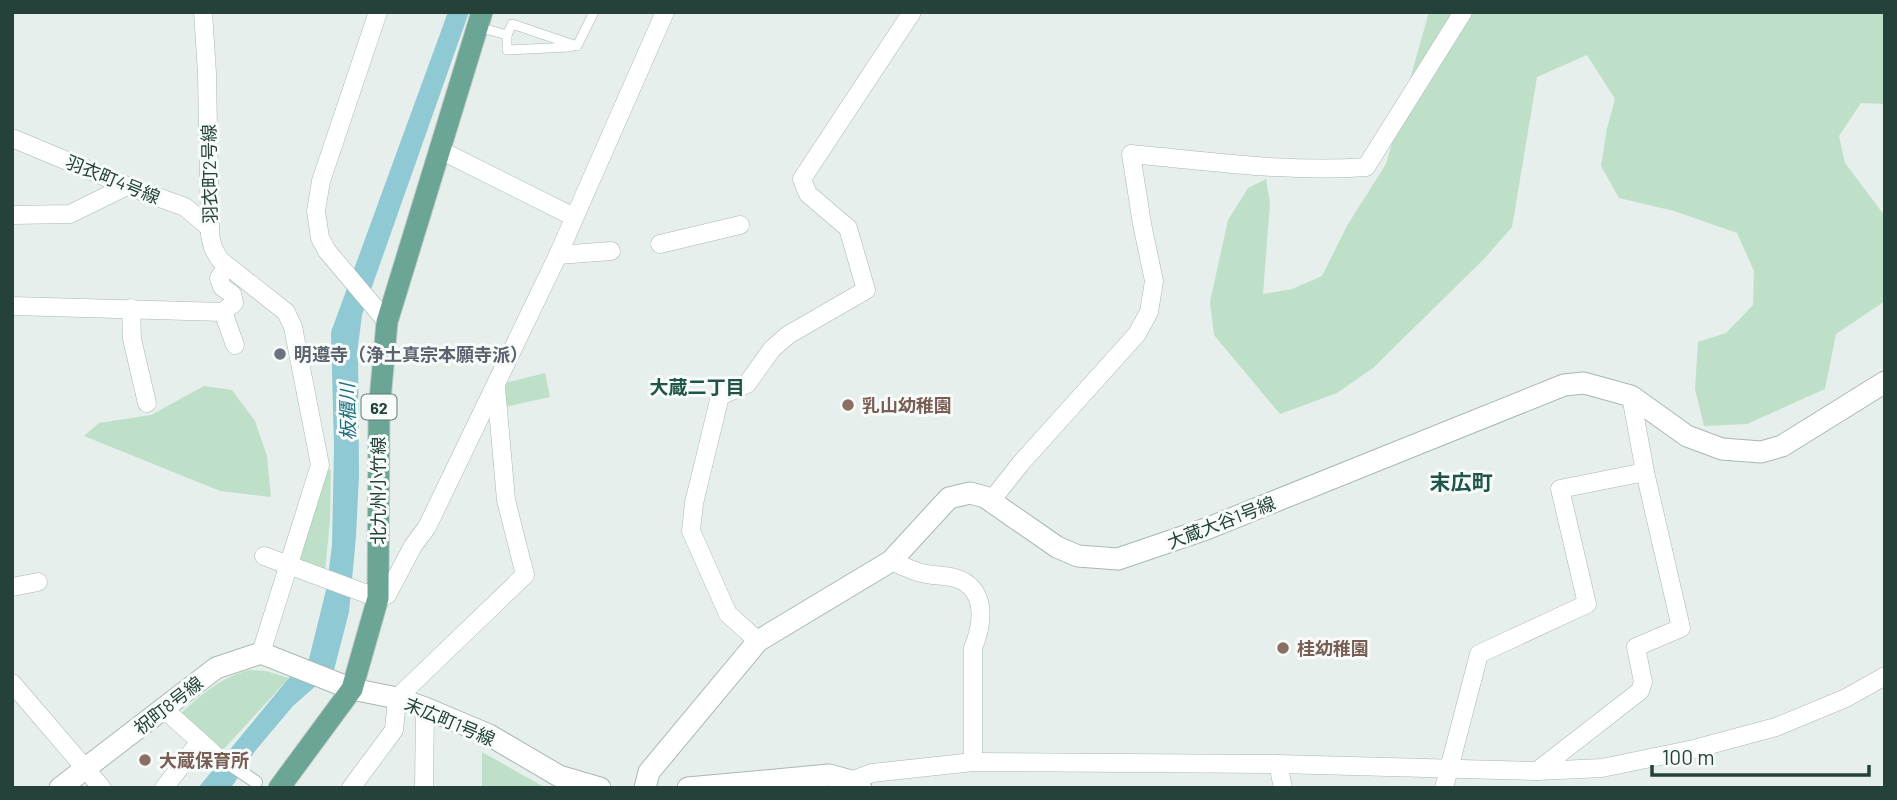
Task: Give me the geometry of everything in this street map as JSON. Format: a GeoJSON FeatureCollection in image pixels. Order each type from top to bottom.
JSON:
{"type":"FeatureCollection","features":[{"type":"Feature","properties":{"kind":"main road","name":"北九州小竹線"},"geometry":{"type":"LineString","coordinates":[[279,788],[343,685],[370,595],[379,411],[387,322],[479,20]]}},
{"type":"Feature","properties":{"kind":"street","name":"羽衣町2号線"},"geometry":{"type":"LineString","coordinates":[[203,12],[210,228],[213,247],[219,260],[286,312],[293,327],[320,465],[261,653]]}},
{"type":"Feature","properties":{"kind":"street"},"geometry":{"type":"LineString","coordinates":[[378,12],[321,181],[316,211],[320,238],[327,251],[387,322]]}},
{"type":"Feature","properties":{"kind":"street"},"geometry":{"type":"LineString","coordinates":[[264,556],[370,595],[387,595],[413,546],[427,527],[496,387],[558,255],[665,12]]}},
{"type":"Feature","properties":{"kind":"street"},"geometry":{"type":"LineString","coordinates":[[758,641],[728,614],[691,531],[694,503],[720,396],[747,384],[772,349],[788,335],[866,290],[848,228],[808,194],[802,179],[912,12]]}},
{"type":"Feature","properties":{"kind":"street"},"geometry":{"type":"LineString","coordinates":[[991,501],[1021,463],[1137,334],[1149,312],[1154,281],[1131,154],[1258,165],[1335,169],[1366,167],[1463,12]]}},
{"type":"Feature","properties":{"kind":"street","name":"羽衣町4号線"},"geometry":{"type":"LineString","coordinates":[[12,138],[127,187],[185,207],[210,228]]}},
{"type":"Feature","properties":{"kind":"street"},"geometry":{"type":"LineString","coordinates":[[440,150],[574,216]]}},
{"type":"Feature","properties":{"kind":"street"},"geometry":{"type":"LineString","coordinates":[[12,215],[70,214],[127,187]]}},
{"type":"Feature","properties":{"kind":"street"},"geometry":{"type":"LineString","coordinates":[[660,244],[740,225]]}},
{"type":"Feature","properties":{"kind":"street"},"geometry":{"type":"LineString","coordinates":[[558,255],[611,251]]}},
{"type":"Feature","properties":{"kind":"street"},"geometry":{"type":"LineString","coordinates":[[12,306],[223,312],[234,303],[232,294],[222,287],[219,278],[228,266]]}},
{"type":"Feature","properties":{"kind":"street"},"geometry":{"type":"LineString","coordinates":[[131,309],[132,339],[147,403]]}},
{"type":"Feature","properties":{"kind":"street"},"geometry":{"type":"LineString","coordinates":[[223,312],[235,345]]}},
{"type":"Feature","properties":{"kind":"street","name":"大蔵大谷1号線"},"geometry":{"type":"LineString","coordinates":[[645,788],[649,772],[758,641],[891,561],[949,498],[970,493],[991,501],[1057,547],[1078,556],[1118,559],[1206,529],[1564,385],[1584,383],[1632,396],[1687,436],[1722,449],[1760,452],[1782,446],[1885,383]]}},
{"type":"Feature","properties":{"kind":"street"},"geometry":{"type":"LineString","coordinates":[[351,788],[394,730],[397,698],[525,575],[506,500],[496,387]]}},
{"type":"Feature","properties":{"kind":"street"},"geometry":{"type":"LineString","coordinates":[[1537,771],[1640,691],[1643,682],[1636,647],[1681,628],[1645,472],[1632,396]]}},
{"type":"Feature","properties":{"kind":"street"},"geometry":{"type":"LineString","coordinates":[[1446,779],[1479,654],[1587,604],[1560,489],[1645,472]]}},
{"type":"Feature","properties":{"kind":"street"},"geometry":{"type":"LineString","coordinates":[[891,561],[920,573],[953,577],[967,582],[978,596],[982,612],[979,633],[973,648],[973,762]]}},
{"type":"Feature","properties":{"kind":"street"},"geometry":{"type":"LineString","coordinates":[[12,587],[38,582]]}},
{"type":"Feature","properties":{"kind":"street","name":"末広町1号線"},"geometry":{"type":"LineString","coordinates":[[261,653],[343,685],[425,708],[489,735],[559,776],[600,788]]}},
{"type":"Feature","properties":{"kind":"street","name":"祝町8号線"},"geometry":{"type":"LineString","coordinates":[[60,788],[216,668],[261,653]]}},
{"type":"Feature","properties":{"kind":"street"},"geometry":{"type":"LineString","coordinates":[[688,788],[829,775],[856,784],[872,773],[973,762],[1278,764],[1446,779],[1602,768],[1694,749],[1776,727],[1846,698],[1885,676]]}},
{"type":"Feature","properties":{"kind":"street"},"geometry":{"type":"LineString","coordinates":[[12,682],[102,788]]}},
{"type":"Feature","properties":{"kind":"street"},"geometry":{"type":"LineString","coordinates":[[424,788],[425,708]]}},
{"type":"Feature","properties":{"kind":"street"},"geometry":{"type":"LineString","coordinates":[[164,709],[214,754],[256,782]]}},
{"type":"Feature","properties":{"kind":"street"},"geometry":{"type":"LineString","coordinates":[[164,788],[200,741]]}},
{"type":"Feature","properties":{"kind":"street"},"geometry":{"type":"LineString","coordinates":[[1278,764],[1283,788]]}},
{"type":"Feature","properties":{"kind":"lane"},"geometry":{"type":"LineString","coordinates":[[577,46],[594,12]]}},
{"type":"Feature","properties":{"kind":"lane"},"geometry":{"type":"LineString","coordinates":[[479,20],[507,34]]}},
{"type":"Feature","properties":{"kind":"lane"},"geometry":{"type":"LineString","coordinates":[[512,24],[577,46],[507,50],[507,34],[512,24]]}},
{"type":"Feature","properties":{"kind":"green space"},"geometry":{"type":"Polygon","coordinates":[[[1429,12],[1885,12],[1885,104],[1861,103],[1839,136],[1845,163],[1885,216],[1885,301],[1836,334],[1825,389],[1747,424],[1704,426],[1695,389],[1698,342],[1726,333],[1753,305],[1754,271],[1737,233],[1674,211],[1619,198],[1601,166],[1615,99],[1587,55],[1537,77],[1512,227],[1484,259],[1373,368],[1337,393],[1280,414],[1214,335],[1210,302],[1228,220],[1248,188],[1266,179],[1270,203],[1263,294],[1292,289],[1322,276],[1348,224],[1386,164],[1429,12]]]}},
{"type":"Feature","properties":{"kind":"green space"},"geometry":{"type":"Polygon","coordinates":[[[545,373],[550,397],[504,407],[505,383],[545,373]]]}},
{"type":"Feature","properties":{"kind":"green space"},"geometry":{"type":"Polygon","coordinates":[[[204,386],[232,390],[255,421],[267,456],[271,497],[220,491],[84,436],[99,423],[151,415],[204,386]]]}},
{"type":"Feature","properties":{"kind":"green space"},"geometry":{"type":"Polygon","coordinates":[[[324,468],[331,470],[325,571],[303,564],[300,557],[324,468]]]}},
{"type":"Feature","properties":{"kind":"green space"},"geometry":{"type":"Polygon","coordinates":[[[249,670],[266,671],[289,678],[223,750],[178,716],[219,683],[249,670]]]}},
{"type":"Feature","properties":{"kind":"green space"},"geometry":{"type":"Polygon","coordinates":[[[482,752],[546,788],[482,788],[482,752]]]}},
{"type":"Feature","properties":{"kind":"water","name":"板櫃川"},"geometry":{"type":"Polygon","coordinates":[[[448,12],[469,12],[362,315],[358,346],[359,476],[356,536],[349,612],[334,670],[293,706],[255,751],[231,788],[198,788],[289,678],[309,659],[327,586],[332,545],[334,448],[331,332],[448,12]]]}},
{"type":"Feature","properties":{"kind":"place","name":"明遵寺（浄土真宗本願寺派）"},"geometry":{"type":"Point","coordinates":[280,354]}},
{"type":"Feature","properties":{"kind":"place","name":"乳山幼稚園"},"geometry":{"type":"Point","coordinates":[848,405]}},
{"type":"Feature","properties":{"kind":"place","name":"桂幼稚園"},"geometry":{"type":"Point","coordinates":[1283,648]}},
{"type":"Feature","properties":{"kind":"place","name":"大蔵保育所"},"geometry":{"type":"Point","coordinates":[145,760]}},
{"type":"Feature","properties":{"kind":"district","name":"大蔵二丁目"},"geometry":{"type":"Point","coordinates":[697,386]}},
{"type":"Feature","properties":{"kind":"district","name":"末広町"},"geometry":{"type":"Point","coordinates":[1461,481]}}]}
